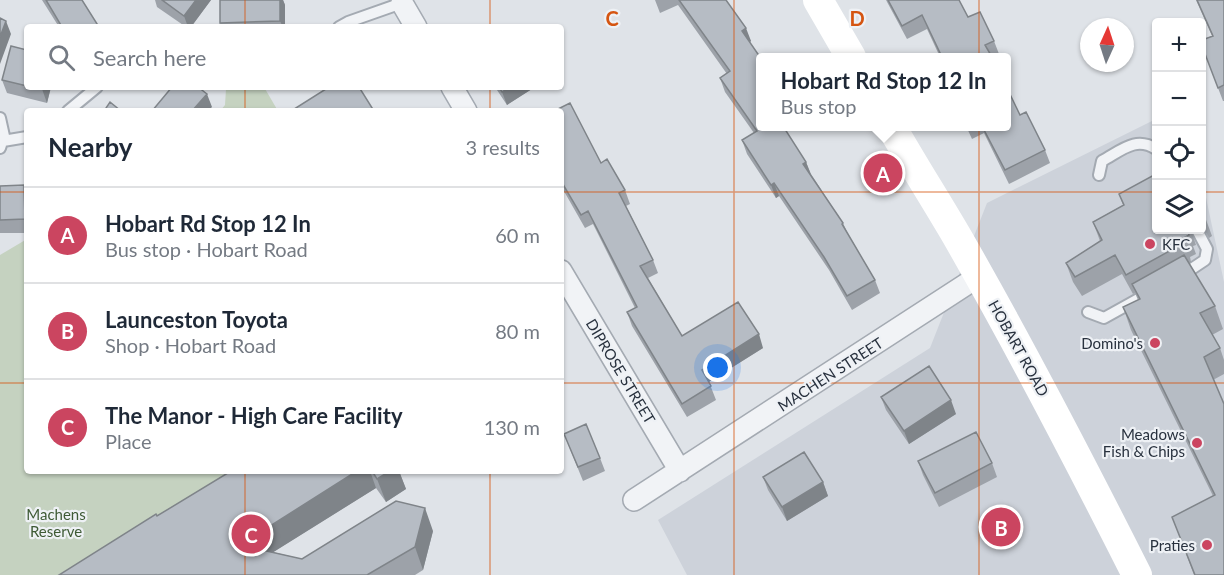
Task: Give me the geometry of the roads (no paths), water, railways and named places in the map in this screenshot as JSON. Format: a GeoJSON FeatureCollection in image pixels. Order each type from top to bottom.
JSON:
{"type":"FeatureCollection","features":[{"type":"Feature","properties":{"kind":"main road"},"geometry":{"type":"LineString","coordinates":[[818,0],[849,53]]}},
{"type":"Feature","properties":{"kind":"main road","name":"HOBART ROAD"},"geometry":{"type":"LineString","coordinates":[[894,131],[979,276],[1073,447],[1137,575]]}},
{"type":"Feature","properties":{"kind":"street"},"geometry":{"type":"LineString","coordinates":[[402,2],[414,24]]}},
{"type":"Feature","properties":{"kind":"street"},"geometry":{"type":"LineString","coordinates":[[454,90],[464,108]]}},
{"type":"Feature","properties":{"kind":"street","name":"DIPROSE STREET"},"geometry":{"type":"LineString","coordinates":[[564,276],[680,471]]}},
{"type":"Feature","properties":{"kind":"street","name":"MACHEN STREET"},"geometry":{"type":"LineString","coordinates":[[634,500],[979,276]]}},
{"type":"Feature","properties":{"kind":"lane"},"geometry":{"type":"LineString","coordinates":[[347,24],[402,2]]}},
{"type":"Feature","properties":{"kind":"lane"},"geometry":{"type":"LineString","coordinates":[[72,108],[93,90]]}},
{"type":"Feature","properties":{"kind":"lane"},"geometry":{"type":"LineString","coordinates":[[0,118],[4,126],[2,144],[24,138]]}},
{"type":"Feature","properties":{"kind":"lane"},"geometry":{"type":"LineString","coordinates":[[1099,175],[1102,161],[1136,143],[1147,143],[1152,146]]}},
{"type":"Feature","properties":{"kind":"lane"},"geometry":{"type":"LineString","coordinates":[[1166,284],[1205,260],[1207,249],[1199,234]]}},
{"type":"Feature","properties":{"kind":"lane"},"geometry":{"type":"LineString","coordinates":[[1088,312],[1104,318],[1155,290]]}},
{"type":"Feature","properties":{"kind":"place","name":"Hobart Rd Stop 12 In"},"geometry":{"type":"Point","coordinates":[883,173]}},
{"type":"Feature","properties":{"kind":"place","name":"KFC"},"geometry":{"type":"Point","coordinates":[1150,244]}},
{"type":"Feature","properties":{"kind":"place","name":"Domino's"},"geometry":{"type":"Point","coordinates":[1155,343]}},
{"type":"Feature","properties":{"kind":"place","name":"Meadows Fish & Chips"},"geometry":{"type":"Point","coordinates":[1197,443]}},
{"type":"Feature","properties":{"kind":"place","name":"Launceston Toyota"},"geometry":{"type":"Point","coordinates":[1001,527]}},
{"type":"Feature","properties":{"kind":"place","name":"The Manor - High Care Facility"},"geometry":{"type":"Point","coordinates":[251,534]}},
{"type":"Feature","properties":{"kind":"place","name":"Praties"},"geometry":{"type":"Point","coordinates":[1207,545]}},
{"type":"Feature","properties":{"kind":"park label","name":"Machens Reserve"},"geometry":{"type":"Point","coordinates":[56,522]}}]}
